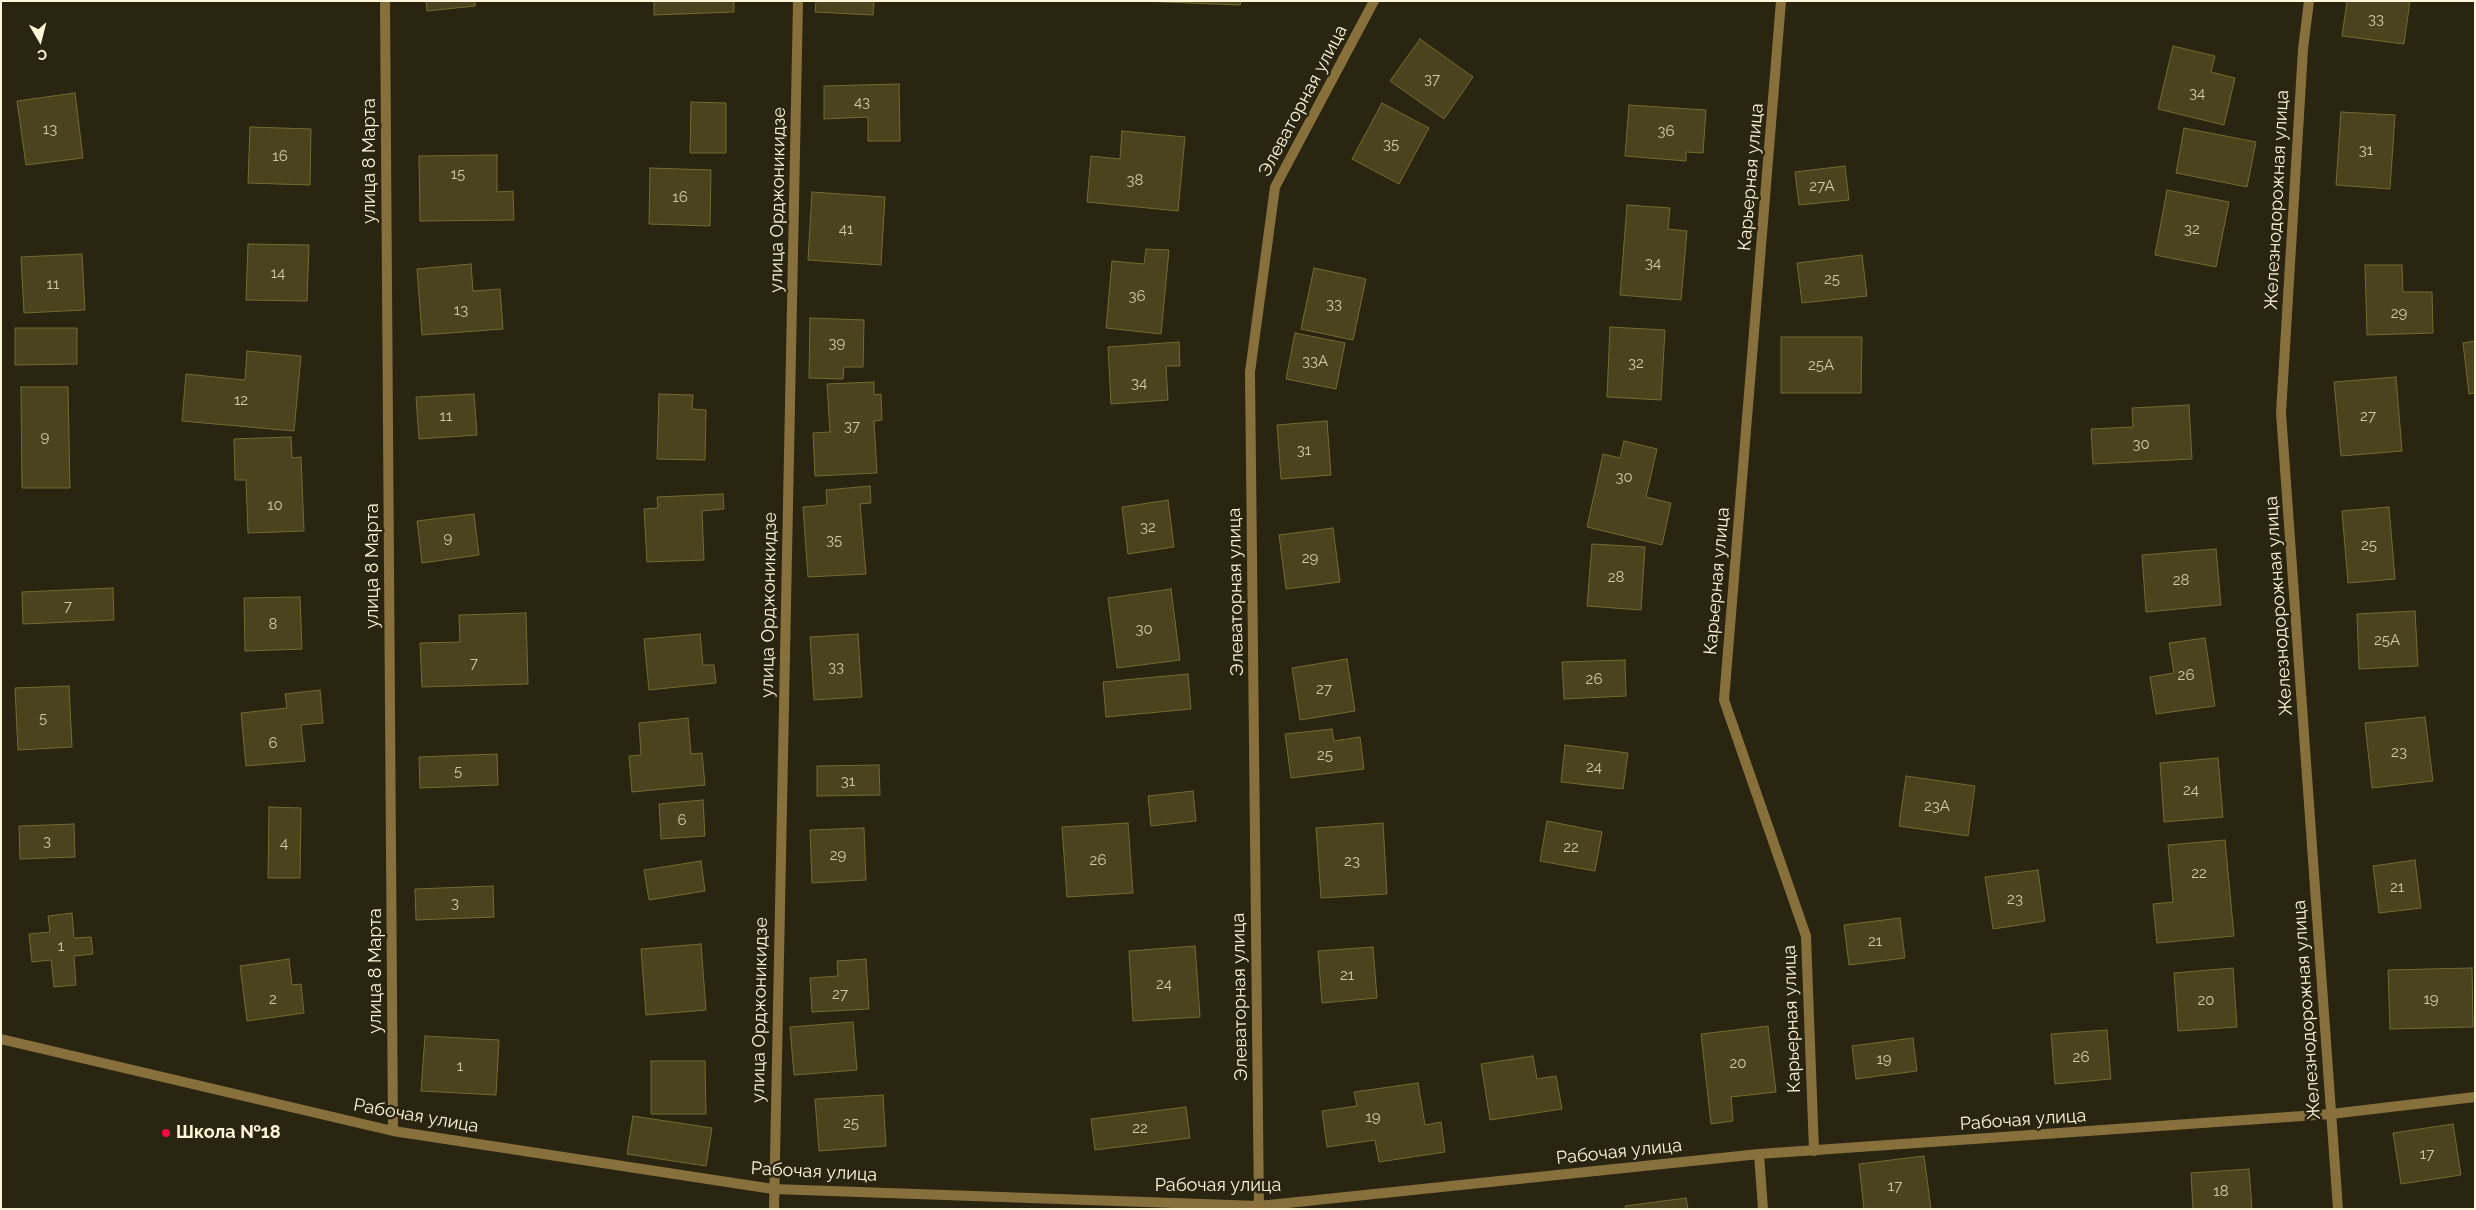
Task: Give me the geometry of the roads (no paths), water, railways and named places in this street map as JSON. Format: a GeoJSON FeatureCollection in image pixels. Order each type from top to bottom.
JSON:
{"type":"FeatureCollection","features":[{"type":"Feature","properties":{"kind":"street","name":"улица 8 Марта"},"geometry":{"type":"LineString","coordinates":[[385,1],[393,1131]]}},
{"type":"Feature","properties":{"kind":"street","name":"улица Орджоникидзе"},"geometry":{"type":"LineString","coordinates":[[774,1209],[798,1]]}},
{"type":"Feature","properties":{"kind":"street","name":"Элеваторная улица"},"geometry":{"type":"LineString","coordinates":[[1259,1207],[1250,372],[1274,187],[1374,1]]}},
{"type":"Feature","properties":{"kind":"street","name":"Карьерная улица"},"geometry":{"type":"LineString","coordinates":[[1781,1],[1724,700],[1806,936],[1814,1151]]}},
{"type":"Feature","properties":{"kind":"street","name":"Железнодорожная улица"},"geometry":{"type":"LineString","coordinates":[[2309,1],[2303,49],[2281,413],[2338,1209]]}},
{"type":"Feature","properties":{"kind":"street","name":"Рабочая улица"},"geometry":{"type":"LineString","coordinates":[[1,1039],[393,1131],[773,1189],[1259,1207],[1759,1154],[2330,1114],[2475,1096]]}},
{"type":"Feature","properties":{"kind":"street"},"geometry":{"type":"LineString","coordinates":[[1759,1154],[1763,1209]]}},
{"type":"Feature","properties":{"kind":"place","name":"Школа №18"},"geometry":{"type":"Point","coordinates":[166,1133]}}]}
